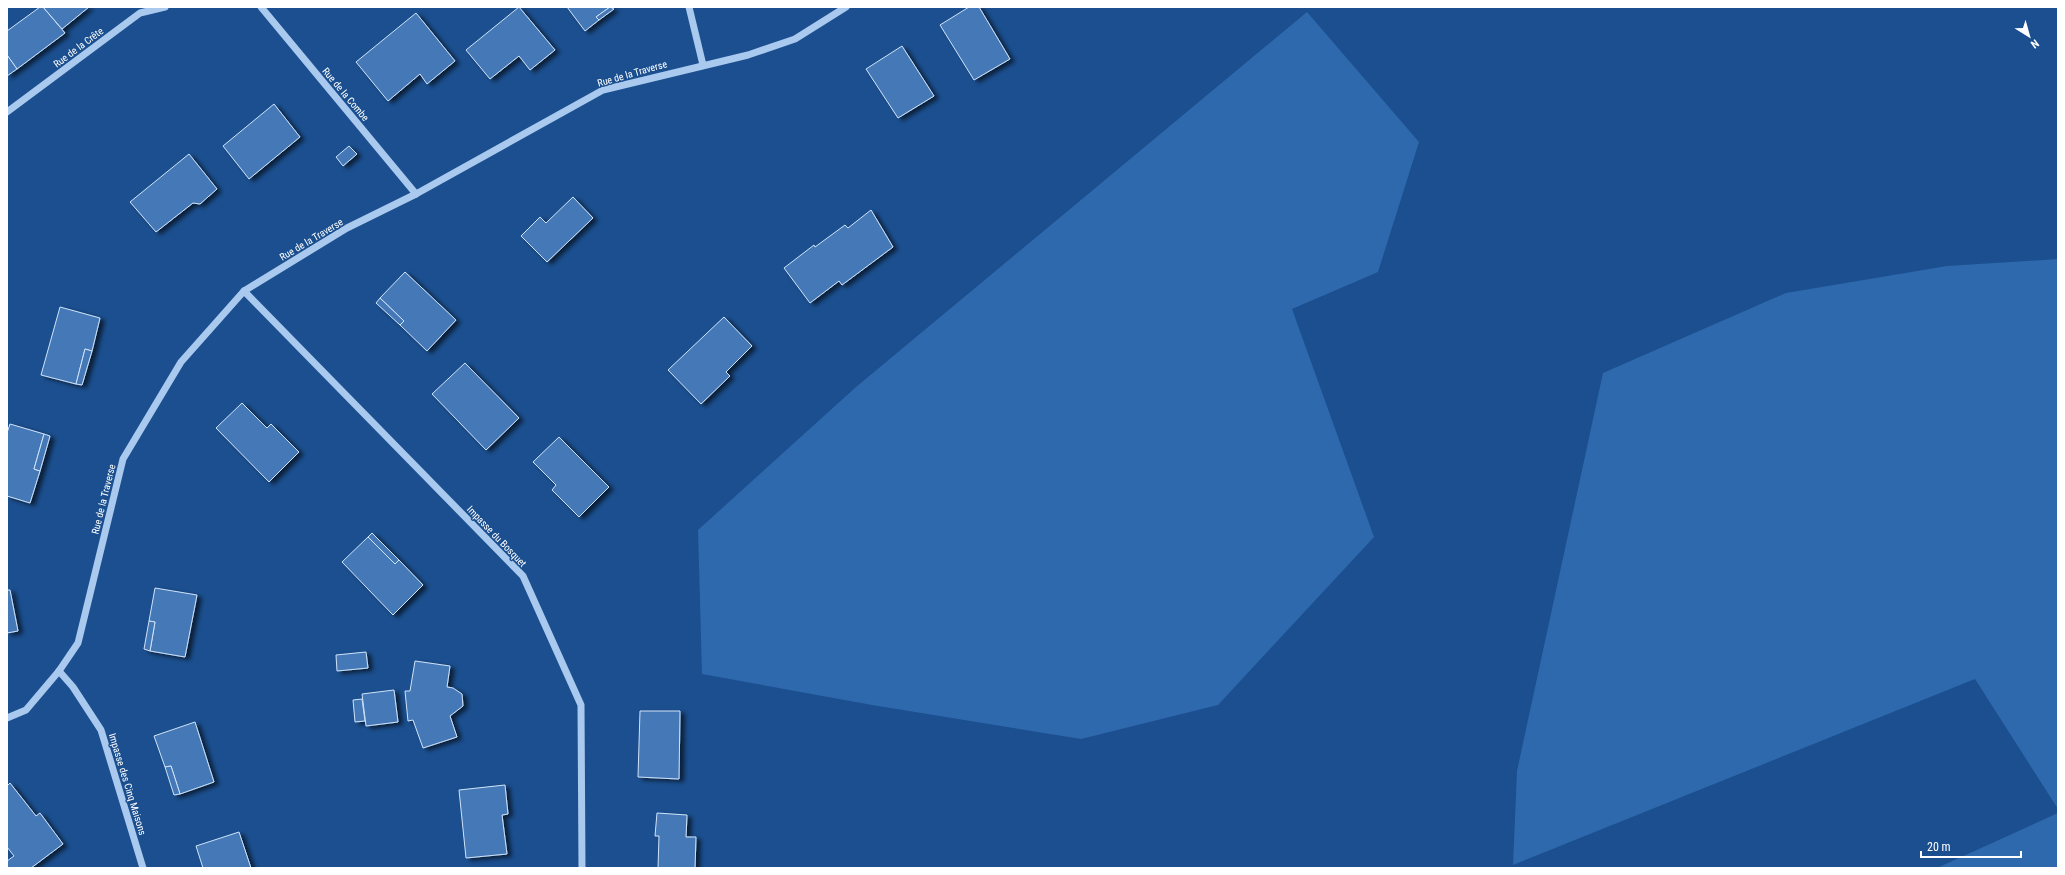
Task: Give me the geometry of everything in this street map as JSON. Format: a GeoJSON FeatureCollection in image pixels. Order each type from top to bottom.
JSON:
{"type":"FeatureCollection","features":[{"type":"Feature","properties":{"kind":"street","name":"Rue de la Crête"},"geometry":{"type":"LineString","coordinates":[[7,112],[140,13],[165,7]]}},
{"type":"Feature","properties":{"kind":"street","name":"Rue de la Combe"},"geometry":{"type":"LineString","coordinates":[[261,7],[416,194]]}},
{"type":"Feature","properties":{"kind":"street"},"geometry":{"type":"LineString","coordinates":[[689,7],[703,65]]}},
{"type":"Feature","properties":{"kind":"street","name":"Rue de la Traverse"},"geometry":{"type":"LineString","coordinates":[[7,718],[26,710],[59,672],[78,643],[123,459],[181,362],[244,291],[348,228],[416,194],[602,90],[703,65],[748,56],[795,39],[846,7]]}},
{"type":"Feature","properties":{"kind":"street","name":"Impasse du Bosquet"},"geometry":{"type":"LineString","coordinates":[[244,291],[523,576],[581,705],[582,868]]}},
{"type":"Feature","properties":{"kind":"street","name":"Impasse des Cinq Maisons"},"geometry":{"type":"LineString","coordinates":[[59,672],[73,688],[101,730],[143,868]]}},
{"type":"Feature","properties":{"kind":"shaded area"},"geometry":{"type":"Polygon","coordinates":[[[1307,12],[1419,142],[1378,272],[1292,309],[1374,537],[1218,705],[1081,739],[872,705],[702,674],[698,530],[856,387],[1307,12]]]}},
{"type":"Feature","properties":{"kind":"shaded area"},"geometry":{"type":"Polygon","coordinates":[[[2058,259],[2058,809],[1975,679],[1513,865],[1517,771],[1603,373],[1786,293],[1947,266],[2058,259]]]}},
{"type":"Feature","properties":{"kind":"shaded area"},"geometry":{"type":"Polygon","coordinates":[[[2058,813],[2058,868],[1937,868],[2058,813]]]}},
{"type":"Feature","properties":{"kind":"building"},"geometry":{"type":"Polygon","coordinates":[[[40,7],[43,7],[65,33],[17,69],[7,55],[7,31],[40,7]]]}},
{"type":"Feature","properties":{"kind":"building"},"geometry":{"type":"Polygon","coordinates":[[[43,7],[89,7],[62,29],[43,7]]]}},
{"type":"Feature","properties":{"kind":"building"},"geometry":{"type":"Polygon","coordinates":[[[519,7],[555,50],[530,70],[519,56],[490,79],[466,50],[519,7]]]}},
{"type":"Feature","properties":{"kind":"building"},"geometry":{"type":"Polygon","coordinates":[[[567,7],[610,7],[596,17],[599,20],[585,31],[567,7]]]}},
{"type":"Feature","properties":{"kind":"building"},"geometry":{"type":"Polygon","coordinates":[[[610,7],[614,9],[599,20],[596,17],[610,7]]]}},
{"type":"Feature","properties":{"kind":"building"},"geometry":{"type":"Polygon","coordinates":[[[969,7],[979,7],[1010,59],[974,80],[940,25],[969,7]]]}},
{"type":"Feature","properties":{"kind":"building"},"geometry":{"type":"Polygon","coordinates":[[[416,13],[455,61],[427,84],[420,74],[388,101],[356,62],[416,13]]]}},
{"type":"Feature","properties":{"kind":"building"},"geometry":{"type":"Polygon","coordinates":[[[902,46],[934,96],[898,118],[866,69],[902,46]]]}},
{"type":"Feature","properties":{"kind":"building"},"geometry":{"type":"Polygon","coordinates":[[[7,55],[17,69],[7,76],[7,55]]]}},
{"type":"Feature","properties":{"kind":"building"},"geometry":{"type":"Polygon","coordinates":[[[274,104],[300,137],[249,179],[223,146],[274,104]]]}},
{"type":"Feature","properties":{"kind":"building"},"geometry":{"type":"Polygon","coordinates":[[[349,146],[357,154],[343,166],[336,157],[349,146]]]}},
{"type":"Feature","properties":{"kind":"building"},"geometry":{"type":"Polygon","coordinates":[[[189,154],[217,189],[200,204],[193,203],[156,232],[130,202],[189,154]]]}},
{"type":"Feature","properties":{"kind":"building"},"geometry":{"type":"Polygon","coordinates":[[[573,197],[593,218],[547,262],[521,236],[540,217],[546,223],[573,197]]]}},
{"type":"Feature","properties":{"kind":"building"},"geometry":{"type":"Polygon","coordinates":[[[871,210],[893,247],[842,285],[839,281],[810,303],[784,268],[814,245],[815,247],[845,225],[848,228],[871,210]]]}},
{"type":"Feature","properties":{"kind":"building"},"geometry":{"type":"Polygon","coordinates":[[[405,272],[456,320],[427,351],[400,325],[404,321],[380,298],[405,272]]]}},
{"type":"Feature","properties":{"kind":"building"},"geometry":{"type":"Polygon","coordinates":[[[380,298],[404,321],[400,325],[376,303],[380,298]]]}},
{"type":"Feature","properties":{"kind":"building"},"geometry":{"type":"Polygon","coordinates":[[[60,307],[100,318],[92,351],[85,349],[76,384],[41,375],[60,307]]]}},
{"type":"Feature","properties":{"kind":"building"},"geometry":{"type":"Polygon","coordinates":[[[724,317],[752,346],[726,372],[730,376],[701,404],[668,370],[724,317]]]}},
{"type":"Feature","properties":{"kind":"building"},"geometry":{"type":"Polygon","coordinates":[[[85,349],[92,351],[82,385],[76,384],[85,349]]]}},
{"type":"Feature","properties":{"kind":"building"},"geometry":{"type":"Polygon","coordinates":[[[465,363],[519,418],[486,450],[432,394],[465,363]]]}},
{"type":"Feature","properties":{"kind":"building"},"geometry":{"type":"Polygon","coordinates":[[[242,403],[267,428],[271,424],[299,452],[269,482],[216,428],[242,403]]]}},
{"type":"Feature","properties":{"kind":"building"},"geometry":{"type":"Polygon","coordinates":[[[10,424],[44,434],[34,469],[40,471],[30,503],[7,496],[7,433],[10,424]]]}},
{"type":"Feature","properties":{"kind":"building"},"geometry":{"type":"Polygon","coordinates":[[[44,434],[50,436],[40,471],[34,469],[44,434]]]}},
{"type":"Feature","properties":{"kind":"building"},"geometry":{"type":"Polygon","coordinates":[[[559,437],[609,487],[579,517],[552,490],[556,485],[533,462],[559,437]]]}},
{"type":"Feature","properties":{"kind":"building"},"geometry":{"type":"Polygon","coordinates":[[[372,533],[399,560],[395,564],[368,537],[372,533]]]}},
{"type":"Feature","properties":{"kind":"building"},"geometry":{"type":"Polygon","coordinates":[[[368,537],[395,564],[399,560],[423,585],[393,615],[342,562],[368,537]]]}},
{"type":"Feature","properties":{"kind":"building"},"geometry":{"type":"Polygon","coordinates":[[[155,588],[197,595],[185,657],[150,651],[155,622],[149,621],[155,588]]]}},
{"type":"Feature","properties":{"kind":"building"},"geometry":{"type":"Polygon","coordinates":[[[7,590],[10,590],[18,631],[7,633],[7,590]]]}},
{"type":"Feature","properties":{"kind":"building"},"geometry":{"type":"Polygon","coordinates":[[[149,621],[155,622],[150,651],[144,649],[149,621]]]}},
{"type":"Feature","properties":{"kind":"building"},"geometry":{"type":"Polygon","coordinates":[[[366,652],[368,668],[337,671],[336,655],[366,652]]]}},
{"type":"Feature","properties":{"kind":"building"},"geometry":{"type":"Polygon","coordinates":[[[415,661],[450,666],[447,687],[453,688],[462,694],[463,706],[450,716],[457,737],[423,748],[413,720],[408,721],[405,691],[410,691],[415,661]]]}},
{"type":"Feature","properties":{"kind":"building"},"geometry":{"type":"Polygon","coordinates":[[[394,690],[398,722],[366,726],[362,694],[394,690]]]}},
{"type":"Feature","properties":{"kind":"building"},"geometry":{"type":"Polygon","coordinates":[[[362,699],[365,721],[355,722],[353,700],[362,699]]]}},
{"type":"Feature","properties":{"kind":"building"},"geometry":{"type":"Polygon","coordinates":[[[640,711],[680,711],[679,779],[638,777],[640,711]]]}},
{"type":"Feature","properties":{"kind":"building"},"geometry":{"type":"Polygon","coordinates":[[[195,722],[214,782],[180,794],[171,766],[165,767],[154,736],[195,722]]]}},
{"type":"Feature","properties":{"kind":"building"},"geometry":{"type":"Polygon","coordinates":[[[171,766],[180,794],[174,795],[165,767],[171,766]]]}},
{"type":"Feature","properties":{"kind":"building"},"geometry":{"type":"Polygon","coordinates":[[[10,783],[36,816],[40,813],[63,844],[31,868],[7,868],[7,861],[14,856],[7,847],[7,786],[10,783]]]}},
{"type":"Feature","properties":{"kind":"building"},"geometry":{"type":"Polygon","coordinates":[[[505,785],[508,814],[502,815],[507,854],[466,858],[459,790],[505,785]]]}},
{"type":"Feature","properties":{"kind":"building"},"geometry":{"type":"Polygon","coordinates":[[[657,813],[687,815],[686,837],[696,837],[695,868],[658,868],[659,836],[655,836],[657,813]]]}},
{"type":"Feature","properties":{"kind":"building"},"geometry":{"type":"Polygon","coordinates":[[[239,832],[251,868],[203,868],[196,846],[239,832]]]}}]}
